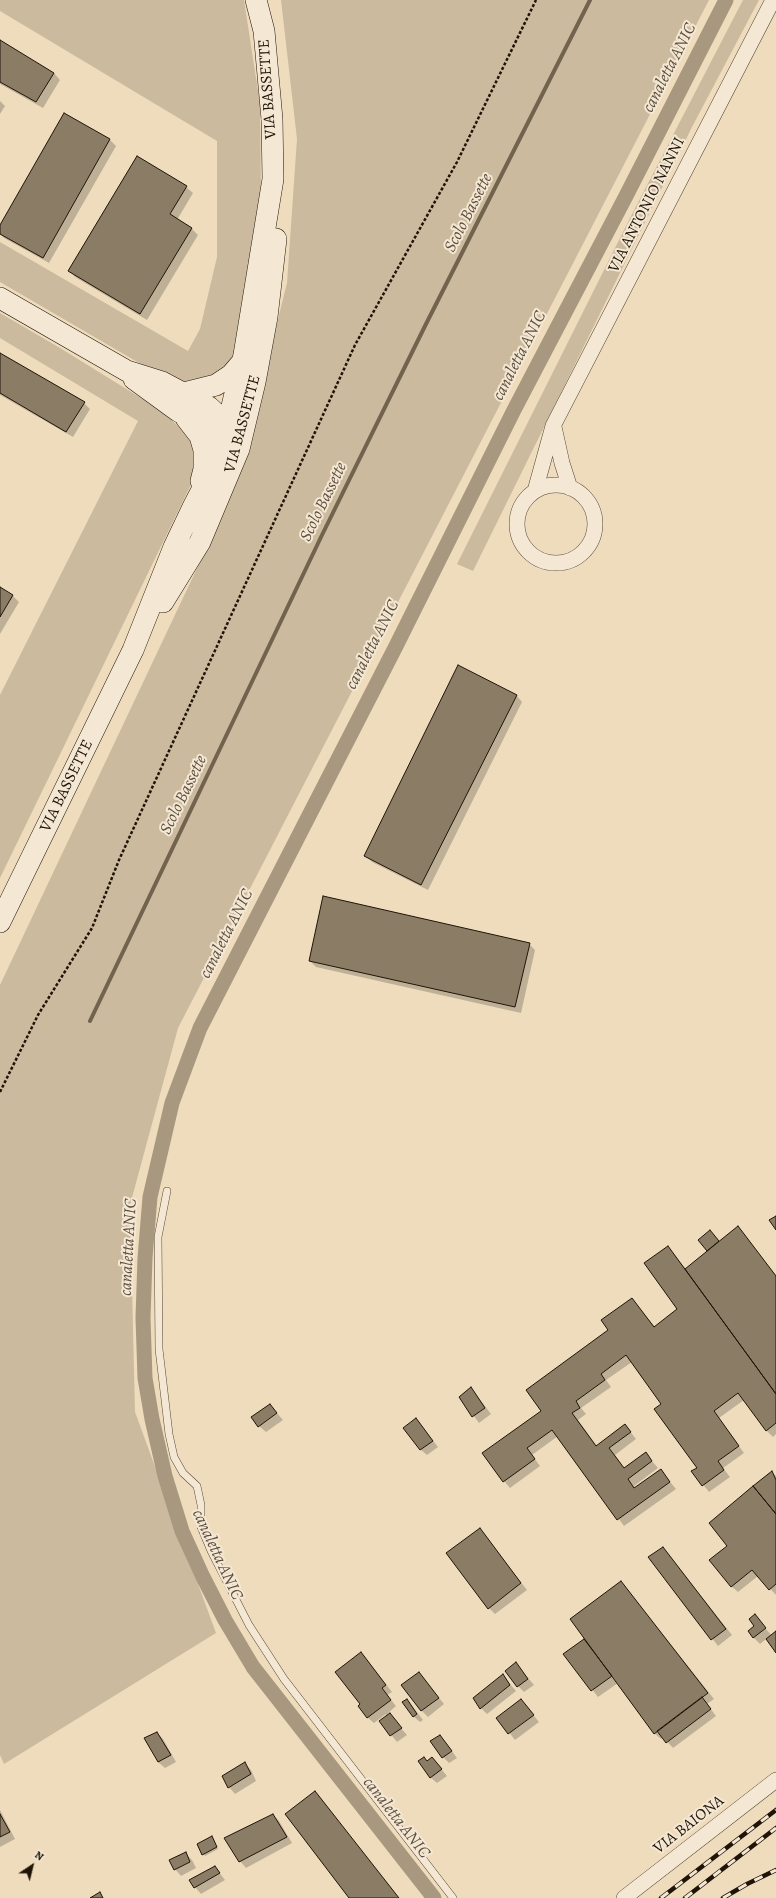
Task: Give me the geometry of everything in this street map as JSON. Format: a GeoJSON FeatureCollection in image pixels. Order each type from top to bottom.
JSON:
{"type":"FeatureCollection","features":[{"type":"Feature","properties":{"kind":"main road","name":"VIA BASSETTE"},"geometry":{"type":"LineString","coordinates":[[0,922],[133,650],[174,548],[194,504],[216,464],[226,431],[243,361],[273,180],[272,119],[264,31],[256,0]]}},
{"type":"Feature","properties":{"kind":"main road","name":"VIA BASSETTE"},"geometry":{"type":"LineString","coordinates":[[133,650],[200,542],[239,449],[259,360],[273,275],[279,204],[273,180]]}},
{"type":"Feature","properties":{"kind":"main road","name":"VIA BASSETTE"},"geometry":{"type":"LineString","coordinates":[[226,431],[233,430],[238,424],[262,291],[273,275]]}},
{"type":"Feature","properties":{"kind":"main road"},"geometry":{"type":"LineString","coordinates":[[0,298],[127,371],[135,381],[181,402],[226,431]]}},
{"type":"Feature","properties":{"kind":"main road"},"geometry":{"type":"LineString","coordinates":[[181,402],[216,385],[231,375],[243,361]]}},
{"type":"Feature","properties":{"kind":"main road"},"geometry":{"type":"LineString","coordinates":[[181,402],[200,436],[204,450],[204,469],[194,504]]}},
{"type":"Feature","properties":{"kind":"main road","name":"VIA BASSETTE"},"geometry":{"type":"LineString","coordinates":[[174,584],[231,446],[231,436],[226,431]]}},
{"type":"Feature","properties":{"kind":"street","name":"VIA ANTONIO NANNI"},"geometry":{"type":"LineString","coordinates":[[570,488],[581,494],[589,504],[594,516],[594,528],[591,540],[584,551],[572,559],[560,563],[546,562],[534,556],[524,547],[518,534],[517,522],[519,510],[525,500],[535,491],[554,426],[773,0]]}},
{"type":"Feature","properties":{"kind":"street"},"geometry":{"type":"LineString","coordinates":[[554,426],[562,463],[570,488]]}},
{"type":"Feature","properties":{"kind":"street"},"geometry":{"type":"LineString","coordinates":[[535,491],[546,486],[558,485],[570,488]]}},
{"type":"Feature","properties":{"kind":"street","name":"VIA BAIONA"},"geometry":{"type":"LineString","coordinates":[[624,1898],[776,1780]]}},
{"type":"Feature","properties":{"kind":"lane"},"geometry":{"type":"LineString","coordinates":[[167,1191],[158,1237],[158,1349],[168,1434],[174,1457],[183,1473],[196,1486],[201,1505],[201,1527],[210,1551],[248,1625],[284,1679],[453,1898]]}},
{"type":"Feature","properties":{"kind":"path"},"geometry":{"type":"LineString","coordinates":[[0,1092],[38,1015],[92,928],[119,860],[355,344],[457,162],[536,0]]}},
{"type":"Feature","properties":{"kind":"shaded area"},"geometry":{"type":"Polygon","coordinates":[[[0,0],[244,0],[260,104],[261,198],[233,360],[203,383],[185,383],[146,367],[0,282],[0,242],[188,351],[200,329],[217,257],[217,141],[0,11],[0,0]]]}},
{"type":"Feature","properties":{"kind":"shaded area"},"geometry":{"type":"Polygon","coordinates":[[[281,0],[709,0],[178,1028],[130,1205],[135,1412],[216,1633],[4,1764],[0,1755],[0,985],[217,526],[243,459],[287,283],[297,139],[281,0]]]}},
{"type":"Feature","properties":{"kind":"shaded area"},"geometry":{"type":"Polygon","coordinates":[[[743,0],[759,0],[692,127],[473,571],[457,564],[629,220],[743,0]]]}},
{"type":"Feature","properties":{"kind":"shaded area"},"geometry":{"type":"Polygon","coordinates":[[[0,313],[162,411],[190,437],[199,468],[0,878],[0,695],[138,421],[0,338],[0,313]]]}},
{"type":"Feature","properties":{"kind":"building"},"geometry":{"type":"Polygon","coordinates":[[[0,40],[54,73],[36,102],[0,82],[0,40]]]}},
{"type":"Feature","properties":{"kind":"building"},"geometry":{"type":"Polygon","coordinates":[[[64,113],[110,139],[43,258],[0,234],[0,225],[64,113]]]}},
{"type":"Feature","properties":{"kind":"building"},"geometry":{"type":"Polygon","coordinates":[[[137,156],[187,186],[170,214],[192,228],[140,314],[68,271],[137,156]]]}},
{"type":"Feature","properties":{"kind":"building"},"geometry":{"type":"Polygon","coordinates":[[[0,353],[85,402],[66,432],[0,393],[0,353]]]}},
{"type":"Feature","properties":{"kind":"building"},"geometry":{"type":"Polygon","coordinates":[[[0,587],[13,595],[0,617],[0,587]]]}},
{"type":"Feature","properties":{"kind":"building"},"geometry":{"type":"Polygon","coordinates":[[[458,665],[517,695],[421,885],[364,856],[458,665]]]}},
{"type":"Feature","properties":{"kind":"building"},"geometry":{"type":"Polygon","coordinates":[[[323,896],[530,943],[515,1007],[309,961],[323,896]]]}},
{"type":"Feature","properties":{"kind":"building"},"geometry":{"type":"Polygon","coordinates":[[[776,1216],[776,1230],[769,1220],[776,1216]]]}},
{"type":"Feature","properties":{"kind":"building"},"geometry":{"type":"Polygon","coordinates":[[[738,1226],[776,1276],[776,1394],[685,1269],[738,1226]]]}},
{"type":"Feature","properties":{"kind":"building"},"geometry":{"type":"Polygon","coordinates":[[[710,1230],[719,1241],[707,1251],[698,1240],[710,1230]]]}},
{"type":"Feature","properties":{"kind":"building"},"geometry":{"type":"Polygon","coordinates":[[[668,1246],[776,1394],[776,1423],[766,1431],[738,1393],[714,1411],[739,1446],[718,1461],[724,1470],[702,1486],[691,1471],[697,1468],[654,1409],[661,1404],[626,1355],[601,1374],[605,1380],[576,1401],[580,1408],[572,1413],[596,1446],[625,1424],[631,1432],[609,1448],[624,1468],[646,1452],[652,1461],[628,1479],[634,1488],[661,1469],[670,1482],[617,1520],[552,1430],[527,1448],[535,1459],[503,1482],[482,1453],[541,1411],[526,1390],[608,1330],[601,1320],[632,1298],[654,1327],[677,1309],[644,1263],[668,1246]]]}},
{"type":"Feature","properties":{"kind":"building"},"geometry":{"type":"Polygon","coordinates":[[[471,1387],[485,1408],[472,1417],[459,1397],[471,1387]]]}},
{"type":"Feature","properties":{"kind":"building"},"geometry":{"type":"Polygon","coordinates":[[[270,1404],[277,1413],[258,1427],[251,1417],[270,1404]]]}},
{"type":"Feature","properties":{"kind":"building"},"geometry":{"type":"Polygon","coordinates":[[[416,1418],[433,1441],[420,1450],[403,1428],[416,1418]]]}},
{"type":"Feature","properties":{"kind":"building"},"geometry":{"type":"Polygon","coordinates":[[[772,1471],[776,1480],[776,1514],[753,1486],[772,1471]]]}},
{"type":"Feature","properties":{"kind":"building"},"geometry":{"type":"Polygon","coordinates":[[[753,1486],[776,1514],[776,1584],[769,1590],[752,1570],[731,1587],[709,1560],[727,1546],[709,1523],[753,1486]]]}},
{"type":"Feature","properties":{"kind":"building"},"geometry":{"type":"Polygon","coordinates":[[[480,1528],[521,1583],[488,1609],[446,1553],[480,1528]]]}},
{"type":"Feature","properties":{"kind":"building"},"geometry":{"type":"Polygon","coordinates":[[[663,1547],[726,1629],[711,1640],[648,1557],[663,1547]]]}},
{"type":"Feature","properties":{"kind":"building"},"geometry":{"type":"Polygon","coordinates":[[[621,1581],[708,1693],[654,1734],[570,1619],[621,1581]]]}},
{"type":"Feature","properties":{"kind":"building"},"geometry":{"type":"Polygon","coordinates":[[[755,1614],[766,1628],[753,1638],[748,1631],[754,1626],[749,1619],[755,1614]]]}},
{"type":"Feature","properties":{"kind":"building"},"geometry":{"type":"Polygon","coordinates":[[[776,1631],[776,1653],[766,1639],[776,1631]]]}},
{"type":"Feature","properties":{"kind":"building"},"geometry":{"type":"Polygon","coordinates":[[[584,1639],[612,1676],[591,1691],[563,1654],[584,1639]]]}},
{"type":"Feature","properties":{"kind":"building"},"geometry":{"type":"Polygon","coordinates":[[[361,1652],[386,1685],[382,1688],[391,1700],[367,1718],[358,1706],[360,1704],[335,1672],[361,1652]]]}},
{"type":"Feature","properties":{"kind":"building"},"geometry":{"type":"Polygon","coordinates":[[[516,1662],[528,1679],[517,1687],[505,1671],[516,1662]]]}},
{"type":"Feature","properties":{"kind":"building"},"geometry":{"type":"Polygon","coordinates":[[[419,1672],[439,1698],[421,1711],[401,1685],[419,1672]]]}},
{"type":"Feature","properties":{"kind":"building"},"geometry":{"type":"Polygon","coordinates":[[[503,1674],[510,1685],[480,1709],[473,1698],[503,1674]]]}},
{"type":"Feature","properties":{"kind":"building"},"geometry":{"type":"Polygon","coordinates":[[[702,1697],[711,1709],[666,1743],[657,1731],[702,1697]]]}},
{"type":"Feature","properties":{"kind":"building"},"geometry":{"type":"Polygon","coordinates":[[[407,1699],[417,1714],[413,1717],[402,1702],[407,1699]]]}},
{"type":"Feature","properties":{"kind":"building"},"geometry":{"type":"Polygon","coordinates":[[[521,1699],[534,1715],[508,1734],[496,1718],[521,1699]]]}},
{"type":"Feature","properties":{"kind":"building"},"geometry":{"type":"Polygon","coordinates":[[[390,1713],[402,1728],[390,1736],[379,1721],[390,1713]]]}},
{"type":"Feature","properties":{"kind":"building"},"geometry":{"type":"Polygon","coordinates":[[[157,1732],[171,1755],[158,1762],[144,1738],[157,1732]]]}},
{"type":"Feature","properties":{"kind":"building"},"geometry":{"type":"Polygon","coordinates":[[[440,1735],[452,1751],[442,1758],[430,1741],[440,1735]]]}},
{"type":"Feature","properties":{"kind":"building"},"geometry":{"type":"Polygon","coordinates":[[[424,1757],[427,1761],[432,1757],[442,1769],[430,1778],[418,1761],[424,1757]]]}},
{"type":"Feature","properties":{"kind":"building"},"geometry":{"type":"Polygon","coordinates":[[[245,1762],[251,1774],[228,1788],[222,1776],[245,1762]]]}},
{"type":"Feature","properties":{"kind":"building"},"geometry":{"type":"Polygon","coordinates":[[[315,1791],[399,1898],[349,1898],[285,1814],[315,1791]]]}},
{"type":"Feature","properties":{"kind":"building"},"geometry":{"type":"Polygon","coordinates":[[[0,1814],[10,1832],[0,1837],[0,1814]]]}},
{"type":"Feature","properties":{"kind":"building"},"geometry":{"type":"Polygon","coordinates":[[[273,1814],[287,1837],[239,1862],[224,1838],[273,1814]]]}},
{"type":"Feature","properties":{"kind":"building"},"geometry":{"type":"Polygon","coordinates":[[[212,1836],[217,1847],[202,1855],[197,1844],[212,1836]]]}},
{"type":"Feature","properties":{"kind":"building"},"geometry":{"type":"Polygon","coordinates":[[[186,1852],[190,1862],[174,1870],[169,1860],[186,1852]]]}},
{"type":"Feature","properties":{"kind":"building"},"geometry":{"type":"Polygon","coordinates":[[[215,1866],[220,1873],[194,1888],[189,1880],[215,1866]]]}},
{"type":"Feature","properties":{"kind":"building"},"geometry":{"type":"Polygon","coordinates":[[[100,1892],[103,1898],[90,1898],[100,1892]]]}},
{"type":"Feature","properties":{"kind":"waterway","name":"Scolo Bassette"},"geometry":{"type":"LineString","coordinates":[[90,1021],[322,535],[426,324],[590,0]]}},
{"type":"Feature","properties":{"kind":"waterway","name":"canaletta ANIC"},"geometry":{"type":"LineString","coordinates":[[434,1898],[253,1667],[225,1620],[182,1531],[165,1476],[152,1419],[145,1378],[143,1318],[145,1258],[150,1197],[172,1103],[200,1028],[395,648],[514,410],[726,0]]}},
{"type":"Feature","properties":{"kind":"railway"},"geometry":{"type":"LineString","coordinates":[[661,1898],[776,1810]]}},
{"type":"Feature","properties":{"kind":"railway"},"geometry":{"type":"LineString","coordinates":[[685,1898],[776,1828]]}},
{"type":"Feature","properties":{"kind":"railway"},"geometry":{"type":"LineString","coordinates":[[723,1898],[776,1870]]}}]}
